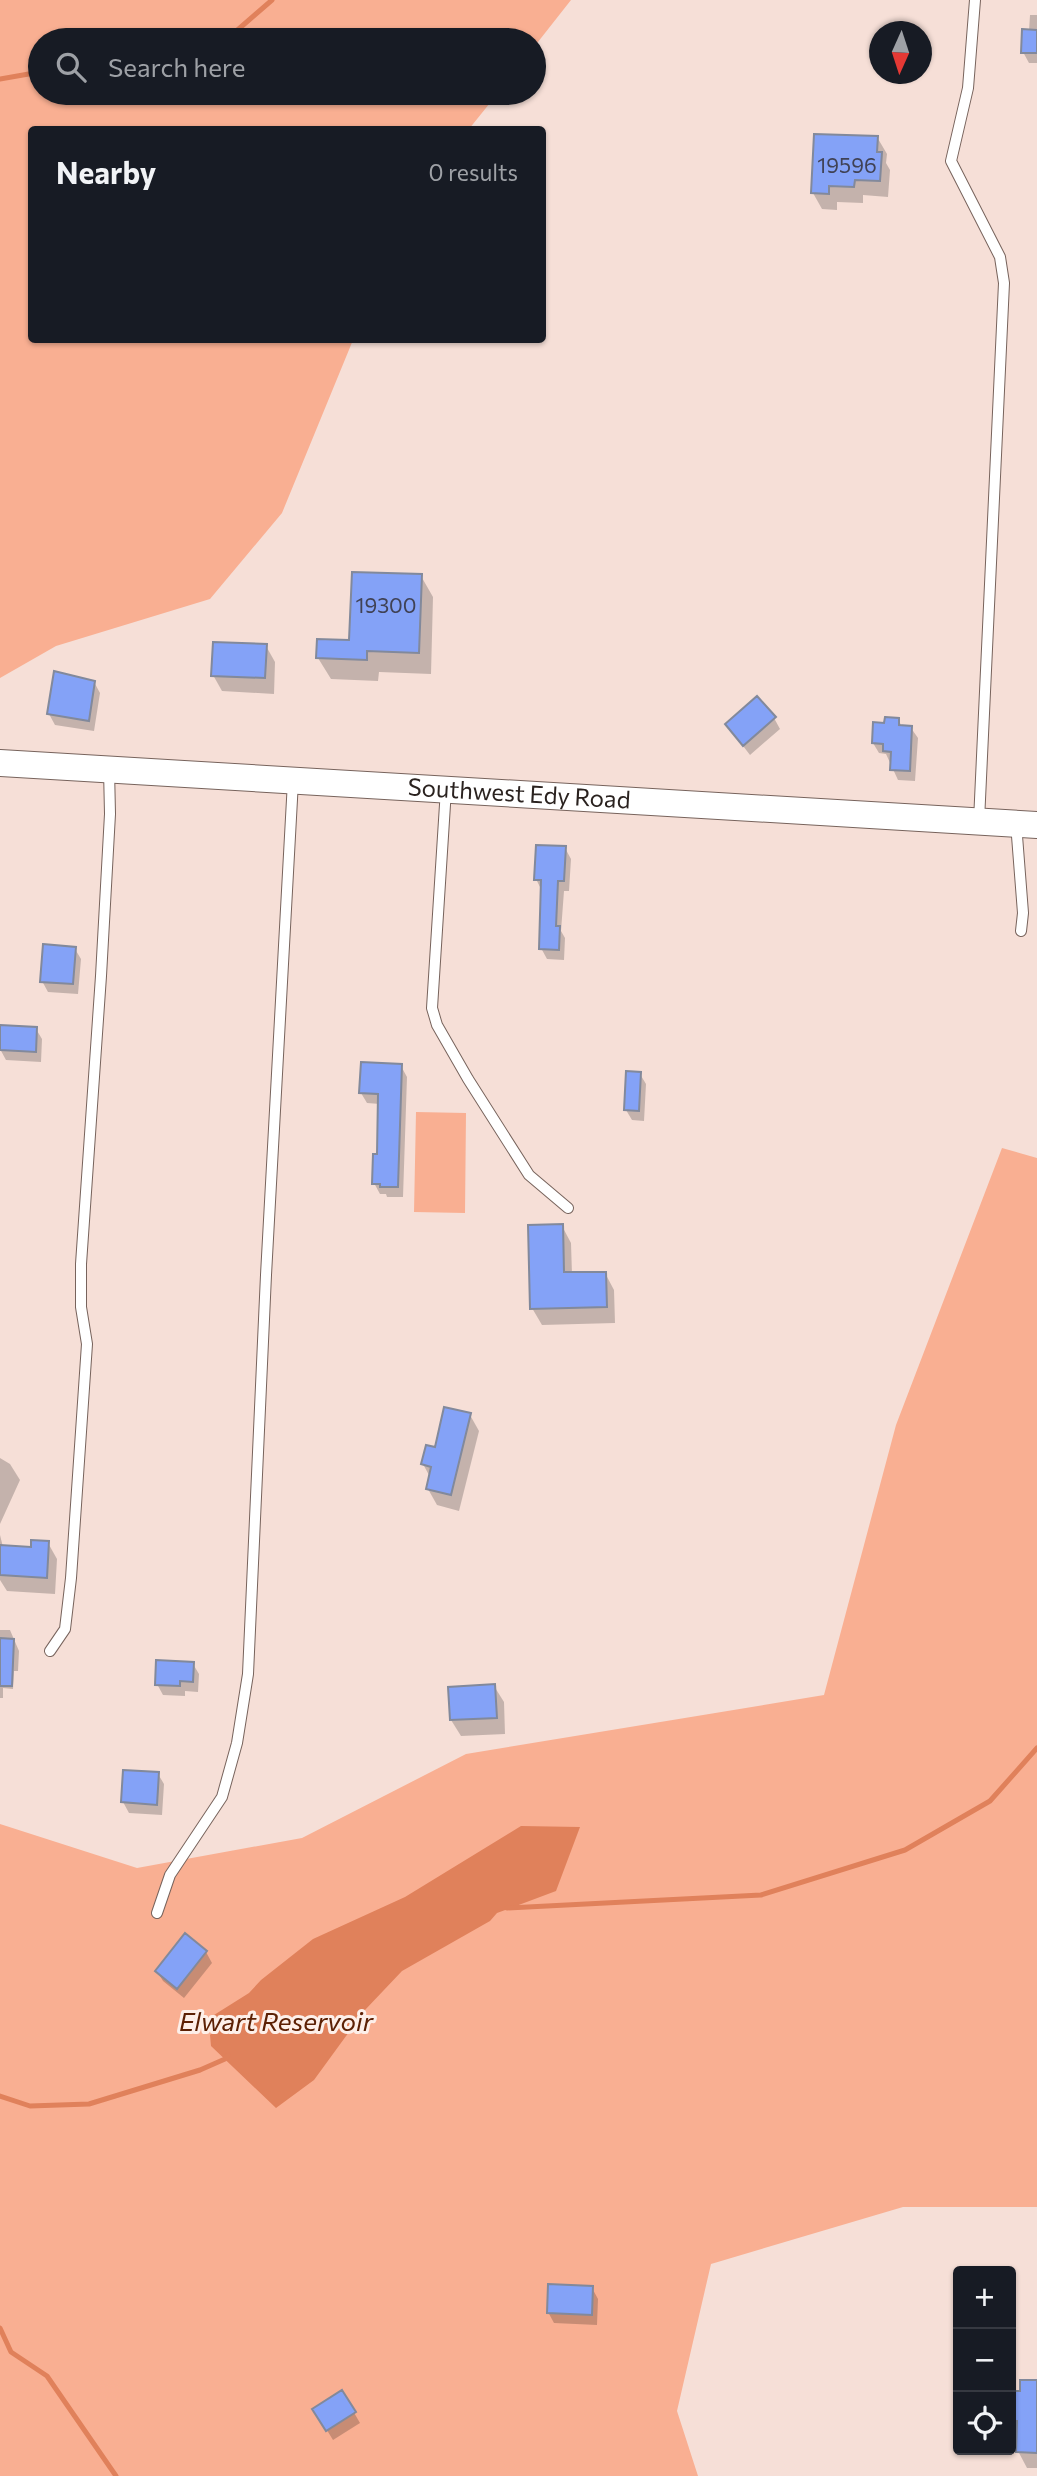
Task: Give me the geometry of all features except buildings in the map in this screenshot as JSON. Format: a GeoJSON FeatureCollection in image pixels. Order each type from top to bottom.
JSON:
{"type":"FeatureCollection","features":[{"type":"Feature","properties":{"kind":"street","name":"Southwest Edy Road"},"geometry":{"type":"LineString","coordinates":[[0,763],[1027,824]]}},
{"type":"Feature","properties":{"kind":"lane"},"geometry":{"type":"LineString","coordinates":[[975,0],[968,88],[951,161],[1000,257],[1004,283],[979,821]]}},
{"type":"Feature","properties":{"kind":"lane"},"geometry":{"type":"LineString","coordinates":[[50,1651],[65,1629],[72,1578],[87,1344],[81,1307],[81,1264],[102,963],[110,814],[108,769]]}},
{"type":"Feature","properties":{"kind":"lane"},"geometry":{"type":"LineString","coordinates":[[157,1913],[170,1875],[222,1797],[237,1743],[248,1674],[293,780]]}},
{"type":"Feature","properties":{"kind":"lane"},"geometry":{"type":"LineString","coordinates":[[446,789],[432,1008],[438,1025],[468,1079],[529,1175],[568,1208]]}},
{"type":"Feature","properties":{"kind":"lane"},"geometry":{"type":"LineString","coordinates":[[1021,931],[1027,824]]}},
{"type":"Feature","properties":{"kind":"shaded area"},"geometry":{"type":"Polygon","coordinates":[[[0,0],[571,0],[546,32],[546,28],[28,28],[28,105],[488,105],[471,126],[28,126],[28,343],[352,343],[282,513],[210,599],[56,646],[0,678],[0,0]]]}},
{"type":"Feature","properties":{"kind":"shaded area"},"geometry":{"type":"Polygon","coordinates":[[[416,1112],[466,1113],[465,1213],[414,1212],[416,1112]]]}},
{"type":"Feature","properties":{"kind":"shaded area"},"geometry":{"type":"Polygon","coordinates":[[[1002,1148],[1037,1158],[1037,2207],[903,2207],[711,2264],[677,2411],[698,2476],[0,2476],[0,1824],[137,1868],[302,1838],[466,1754],[824,1695],[896,1425],[1002,1148]]]}},
{"type":"Feature","properties":{"kind":"water","name":"Elwart Reservoir"},"geometry":{"type":"Polygon","coordinates":[[[521,1826],[580,1827],[556,1891],[497,1913],[490,1921],[402,1971],[365,2010],[314,2080],[276,2108],[211,2046],[210,2035],[221,2023],[214,2015],[249,1993],[261,1980],[313,1939],[405,1897],[521,1826]]]}},
{"type":"Feature","properties":{"kind":"waterway"},"geometry":{"type":"LineString","coordinates":[[240,28],[272,0]]}},
{"type":"Feature","properties":{"kind":"waterway"},"geometry":{"type":"LineString","coordinates":[[0,79],[28,74]]}},
{"type":"Feature","properties":{"kind":"waterway"},"geometry":{"type":"LineString","coordinates":[[507,1908],[761,1895],[905,1850],[990,1801],[1037,1748]]}},
{"type":"Feature","properties":{"kind":"waterway"},"geometry":{"type":"LineString","coordinates":[[0,2096],[30,2106],[89,2104],[200,2070],[225,2059],[228,2055]]}},
{"type":"Feature","properties":{"kind":"waterway"},"geometry":{"type":"LineString","coordinates":[[0,2328],[11,2352],[47,2376],[116,2476]]}}]}
